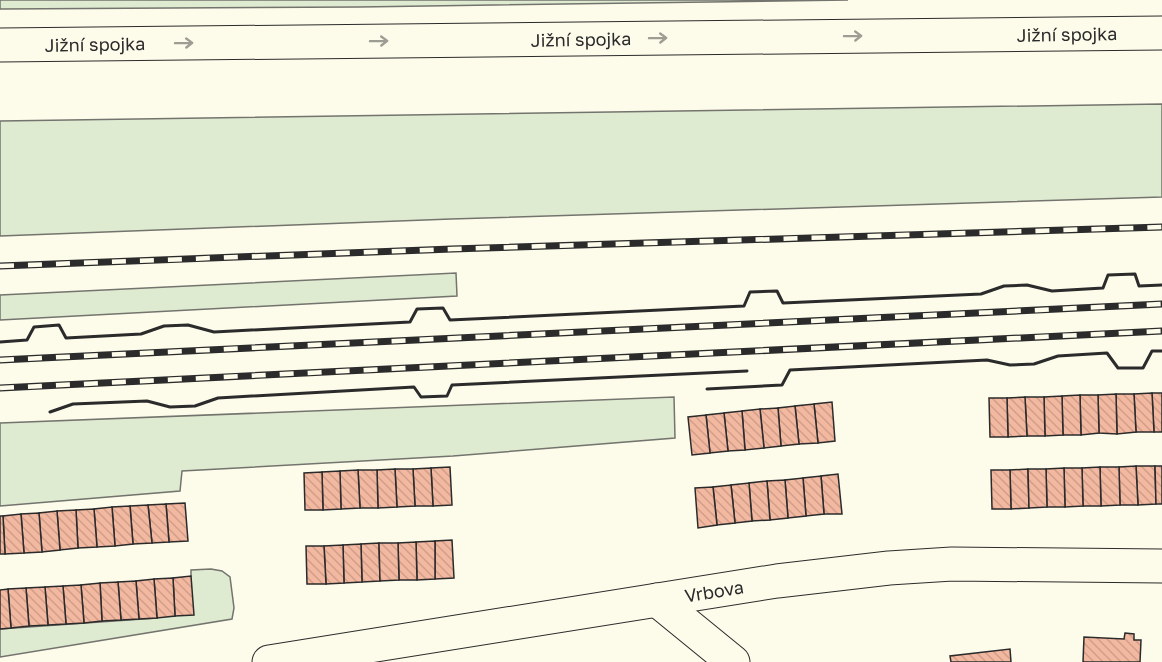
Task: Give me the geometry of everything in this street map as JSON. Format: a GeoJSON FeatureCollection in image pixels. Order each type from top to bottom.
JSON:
{"type":"FeatureCollection","features":[{"type":"Feature","properties":{"kind":"main road","name":"Jižní spojka"},"geometry":{"type":"LineString","coordinates":[[0,45],[1162,33]]}},
{"type":"Feature","properties":{"kind":"main road","name":"Vrbova"},"geometry":{"type":"LineString","coordinates":[[269,662],[777,581],[952,564],[1162,566]]}},
{"type":"Feature","properties":{"kind":"main road"},"geometry":{"type":"LineString","coordinates":[[657,600],[733,662]]}},
{"type":"Feature","properties":{"kind":"green space"},"geometry":{"type":"Polygon","coordinates":[[[0,0],[848,0],[359,7],[0,9],[0,0]]]}},
{"type":"Feature","properties":{"kind":"green space"},"geometry":{"type":"Polygon","coordinates":[[[1162,104],[1162,197],[451,219],[0,236],[0,121],[1162,104]]]}},
{"type":"Feature","properties":{"kind":"green space"},"geometry":{"type":"Polygon","coordinates":[[[456,273],[457,296],[0,320],[0,295],[456,273]]]}},
{"type":"Feature","properties":{"kind":"green space"},"geometry":{"type":"Polygon","coordinates":[[[674,397],[675,438],[453,456],[182,471],[180,491],[0,506],[0,423],[674,397]]]}},
{"type":"Feature","properties":{"kind":"green space"},"geometry":{"type":"Polygon","coordinates":[[[191,570],[222,571],[230,577],[234,608],[232,619],[0,657],[0,629],[157,618],[191,576],[191,570]]]}},
{"type":"Feature","properties":{"kind":"building"},"geometry":{"type":"Polygon","coordinates":[[[1152,393],[1162,393],[1162,432],[1154,432],[1152,393]]]}},
{"type":"Feature","properties":{"kind":"building"},"geometry":{"type":"Polygon","coordinates":[[[1152,393],[1154,432],[1136,432],[1134,394],[1152,393]]]}},
{"type":"Feature","properties":{"kind":"building"},"geometry":{"type":"Polygon","coordinates":[[[1116,394],[1134,394],[1136,432],[1117,434],[1116,394]]]}},
{"type":"Feature","properties":{"kind":"building"},"geometry":{"type":"Polygon","coordinates":[[[1116,394],[1117,434],[1099,433],[1098,395],[1116,394]]]}},
{"type":"Feature","properties":{"kind":"building"},"geometry":{"type":"Polygon","coordinates":[[[1080,395],[1098,395],[1099,433],[1081,435],[1080,395]]]}},
{"type":"Feature","properties":{"kind":"building"},"geometry":{"type":"Polygon","coordinates":[[[1080,395],[1081,435],[1063,435],[1062,396],[1080,395]]]}},
{"type":"Feature","properties":{"kind":"building"},"geometry":{"type":"Polygon","coordinates":[[[1062,396],[1063,435],[1045,436],[1044,397],[1062,396]]]}},
{"type":"Feature","properties":{"kind":"building"},"geometry":{"type":"Polygon","coordinates":[[[1025,397],[1044,397],[1045,436],[1027,436],[1025,397]]]}},
{"type":"Feature","properties":{"kind":"building"},"geometry":{"type":"Polygon","coordinates":[[[1025,397],[1027,436],[1008,437],[1007,398],[1025,397]]]}},
{"type":"Feature","properties":{"kind":"building"},"geometry":{"type":"Polygon","coordinates":[[[989,398],[1007,398],[1008,437],[990,437],[989,398]]]}},
{"type":"Feature","properties":{"kind":"building"},"geometry":{"type":"Polygon","coordinates":[[[832,402],[835,441],[818,443],[814,404],[832,402]]]}},
{"type":"Feature","properties":{"kind":"building"},"geometry":{"type":"Polygon","coordinates":[[[814,404],[818,443],[799,444],[795,406],[814,404]]]}},
{"type":"Feature","properties":{"kind":"building"},"geometry":{"type":"Polygon","coordinates":[[[795,406],[799,444],[781,446],[778,408],[795,406]]]}},
{"type":"Feature","properties":{"kind":"building"},"geometry":{"type":"Polygon","coordinates":[[[778,408],[781,446],[764,448],[760,409],[778,408]]]}},
{"type":"Feature","properties":{"kind":"building"},"geometry":{"type":"Polygon","coordinates":[[[760,409],[764,448],[745,450],[742,411],[760,409]]]}},
{"type":"Feature","properties":{"kind":"building"},"geometry":{"type":"Polygon","coordinates":[[[742,411],[745,450],[728,451],[724,413],[742,411]]]}},
{"type":"Feature","properties":{"kind":"building"},"geometry":{"type":"Polygon","coordinates":[[[724,413],[728,451],[710,453],[706,415],[724,413]]]}},
{"type":"Feature","properties":{"kind":"building"},"geometry":{"type":"Polygon","coordinates":[[[706,415],[710,453],[692,455],[688,417],[706,415]]]}},
{"type":"Feature","properties":{"kind":"building"},"geometry":{"type":"Polygon","coordinates":[[[1136,466],[1155,466],[1156,504],[1138,505],[1136,466]]]}},
{"type":"Feature","properties":{"kind":"building"},"geometry":{"type":"Polygon","coordinates":[[[1136,466],[1138,505],[1120,505],[1119,467],[1136,466]]]}},
{"type":"Feature","properties":{"kind":"building"},"geometry":{"type":"Polygon","coordinates":[[[1155,466],[1162,466],[1162,504],[1156,504],[1155,466]]]}},
{"type":"Feature","properties":{"kind":"building"},"geometry":{"type":"Polygon","coordinates":[[[450,467],[452,505],[433,506],[431,468],[450,467]]]}},
{"type":"Feature","properties":{"kind":"building"},"geometry":{"type":"Polygon","coordinates":[[[1100,467],[1119,467],[1120,505],[1101,506],[1100,467]]]}},
{"type":"Feature","properties":{"kind":"building"},"geometry":{"type":"Polygon","coordinates":[[[1100,467],[1101,506],[1083,506],[1082,468],[1100,467]]]}},
{"type":"Feature","properties":{"kind":"building"},"geometry":{"type":"Polygon","coordinates":[[[431,468],[433,506],[415,506],[413,469],[431,468]]]}},
{"type":"Feature","properties":{"kind":"building"},"geometry":{"type":"Polygon","coordinates":[[[1064,468],[1082,468],[1083,506],[1065,507],[1064,468]]]}},
{"type":"Feature","properties":{"kind":"building"},"geometry":{"type":"Polygon","coordinates":[[[1064,468],[1065,507],[1047,507],[1046,469],[1064,468]]]}},
{"type":"Feature","properties":{"kind":"building"},"geometry":{"type":"Polygon","coordinates":[[[395,469],[413,469],[415,506],[397,507],[395,469]]]}},
{"type":"Feature","properties":{"kind":"building"},"geometry":{"type":"Polygon","coordinates":[[[395,469],[397,507],[378,508],[377,470],[395,469]]]}},
{"type":"Feature","properties":{"kind":"building"},"geometry":{"type":"Polygon","coordinates":[[[1028,469],[1029,508],[1011,509],[1010,470],[1028,469]]]}},
{"type":"Feature","properties":{"kind":"building"},"geometry":{"type":"Polygon","coordinates":[[[1028,469],[1046,469],[1047,507],[1029,508],[1028,469]]]}},
{"type":"Feature","properties":{"kind":"building"},"geometry":{"type":"Polygon","coordinates":[[[358,470],[377,470],[378,508],[360,508],[358,470]]]}},
{"type":"Feature","properties":{"kind":"building"},"geometry":{"type":"Polygon","coordinates":[[[358,470],[360,508],[341,509],[340,471],[358,470]]]}},
{"type":"Feature","properties":{"kind":"building"},"geometry":{"type":"Polygon","coordinates":[[[991,470],[1010,470],[1011,509],[992,509],[991,470]]]}},
{"type":"Feature","properties":{"kind":"building"},"geometry":{"type":"Polygon","coordinates":[[[340,471],[341,509],[323,510],[322,472],[340,471]]]}},
{"type":"Feature","properties":{"kind":"building"},"geometry":{"type":"Polygon","coordinates":[[[322,472],[323,510],[305,510],[304,473],[322,472]]]}},
{"type":"Feature","properties":{"kind":"building"},"geometry":{"type":"Polygon","coordinates":[[[838,474],[842,514],[824,514],[821,476],[838,474]]]}},
{"type":"Feature","properties":{"kind":"building"},"geometry":{"type":"Polygon","coordinates":[[[821,476],[824,514],[806,516],[803,478],[821,476]]]}},
{"type":"Feature","properties":{"kind":"building"},"geometry":{"type":"Polygon","coordinates":[[[803,478],[806,516],[788,518],[785,480],[803,478]]]}},
{"type":"Feature","properties":{"kind":"building"},"geometry":{"type":"Polygon","coordinates":[[[785,480],[788,518],[770,520],[767,481],[785,480]]]}},
{"type":"Feature","properties":{"kind":"building"},"geometry":{"type":"Polygon","coordinates":[[[767,481],[770,520],[752,521],[749,483],[767,481]]]}},
{"type":"Feature","properties":{"kind":"building"},"geometry":{"type":"Polygon","coordinates":[[[749,483],[752,521],[735,523],[731,485],[749,483]]]}},
{"type":"Feature","properties":{"kind":"building"},"geometry":{"type":"Polygon","coordinates":[[[731,485],[735,523],[717,525],[713,487],[731,485]]]}},
{"type":"Feature","properties":{"kind":"building"},"geometry":{"type":"Polygon","coordinates":[[[713,487],[717,525],[698,528],[695,488],[713,487]]]}},
{"type":"Feature","properties":{"kind":"building"},"geometry":{"type":"Polygon","coordinates":[[[185,503],[188,541],[169,542],[166,504],[185,503]]]}},
{"type":"Feature","properties":{"kind":"building"},"geometry":{"type":"Polygon","coordinates":[[[166,504],[169,542],[152,543],[148,505],[166,504]]]}},
{"type":"Feature","properties":{"kind":"building"},"geometry":{"type":"Polygon","coordinates":[[[148,505],[152,543],[133,544],[130,506],[148,505]]]}},
{"type":"Feature","properties":{"kind":"building"},"geometry":{"type":"Polygon","coordinates":[[[130,506],[133,544],[115,546],[112,507],[130,506]]]}},
{"type":"Feature","properties":{"kind":"building"},"geometry":{"type":"Polygon","coordinates":[[[112,507],[115,546],[97,547],[94,509],[112,507]]]}},
{"type":"Feature","properties":{"kind":"building"},"geometry":{"type":"Polygon","coordinates":[[[94,509],[97,547],[78,548],[76,510],[94,509]]]}},
{"type":"Feature","properties":{"kind":"building"},"geometry":{"type":"Polygon","coordinates":[[[76,510],[78,548],[60,550],[57,511],[76,510]]]}},
{"type":"Feature","properties":{"kind":"building"},"geometry":{"type":"Polygon","coordinates":[[[57,511],[60,550],[42,552],[39,513],[57,511]]]}},
{"type":"Feature","properties":{"kind":"building"},"geometry":{"type":"Polygon","coordinates":[[[39,513],[42,552],[24,553],[21,514],[39,513]]]}},
{"type":"Feature","properties":{"kind":"building"},"geometry":{"type":"Polygon","coordinates":[[[21,514],[24,553],[5,554],[3,516],[21,514]]]}},
{"type":"Feature","properties":{"kind":"building"},"geometry":{"type":"Polygon","coordinates":[[[0,516],[3,516],[5,554],[0,554],[0,516]]]}},
{"type":"Feature","properties":{"kind":"building"},"geometry":{"type":"Polygon","coordinates":[[[452,540],[454,578],[435,579],[435,541],[452,540]]]}},
{"type":"Feature","properties":{"kind":"building"},"geometry":{"type":"Polygon","coordinates":[[[435,541],[435,579],[417,580],[416,542],[435,541]]]}},
{"type":"Feature","properties":{"kind":"building"},"geometry":{"type":"Polygon","coordinates":[[[416,542],[417,580],[399,580],[398,543],[416,542]]]}},
{"type":"Feature","properties":{"kind":"building"},"geometry":{"type":"Polygon","coordinates":[[[379,543],[380,581],[362,582],[361,544],[379,543]]]}},
{"type":"Feature","properties":{"kind":"building"},"geometry":{"type":"Polygon","coordinates":[[[379,543],[398,543],[399,580],[380,581],[379,543]]]}},
{"type":"Feature","properties":{"kind":"building"},"geometry":{"type":"Polygon","coordinates":[[[361,544],[362,582],[344,583],[343,545],[361,544]]]}},
{"type":"Feature","properties":{"kind":"building"},"geometry":{"type":"Polygon","coordinates":[[[343,545],[344,583],[326,584],[324,546],[343,545]]]}},
{"type":"Feature","properties":{"kind":"building"},"geometry":{"type":"Polygon","coordinates":[[[306,546],[324,546],[326,584],[307,584],[306,546]]]}},
{"type":"Feature","properties":{"kind":"building"},"geometry":{"type":"Polygon","coordinates":[[[191,576],[194,615],[175,616],[173,578],[191,576]]]}},
{"type":"Feature","properties":{"kind":"building"},"geometry":{"type":"Polygon","coordinates":[[[173,578],[175,616],[157,618],[154,579],[173,578]]]}},
{"type":"Feature","properties":{"kind":"building"},"geometry":{"type":"Polygon","coordinates":[[[154,579],[157,618],[139,619],[136,581],[154,579]]]}},
{"type":"Feature","properties":{"kind":"building"},"geometry":{"type":"Polygon","coordinates":[[[136,581],[139,619],[121,620],[118,582],[136,581]]]}},
{"type":"Feature","properties":{"kind":"building"},"geometry":{"type":"Polygon","coordinates":[[[118,582],[121,620],[102,621],[100,583],[118,582]]]}},
{"type":"Feature","properties":{"kind":"building"},"geometry":{"type":"Polygon","coordinates":[[[100,583],[102,621],[84,623],[81,585],[100,583]]]}},
{"type":"Feature","properties":{"kind":"building"},"geometry":{"type":"Polygon","coordinates":[[[81,585],[84,623],[66,624],[63,586],[81,585]]]}},
{"type":"Feature","properties":{"kind":"building"},"geometry":{"type":"Polygon","coordinates":[[[63,586],[66,624],[48,625],[45,587],[63,586]]]}},
{"type":"Feature","properties":{"kind":"building"},"geometry":{"type":"Polygon","coordinates":[[[45,587],[48,625],[29,626],[26,588],[45,587]]]}},
{"type":"Feature","properties":{"kind":"building"},"geometry":{"type":"Polygon","coordinates":[[[26,588],[29,626],[11,628],[8,589],[26,588]]]}},
{"type":"Feature","properties":{"kind":"building"},"geometry":{"type":"Polygon","coordinates":[[[8,589],[11,628],[0,629],[0,590],[8,589]]]}},
{"type":"Feature","properties":{"kind":"building"},"geometry":{"type":"Polygon","coordinates":[[[1125,633],[1134,634],[1134,640],[1141,640],[1140,662],[1083,662],[1084,637],[1124,639],[1125,633]]]}},
{"type":"Feature","properties":{"kind":"building"},"geometry":{"type":"Polygon","coordinates":[[[1010,649],[1011,662],[951,662],[950,656],[1010,649]]]}},
{"type":"Feature","properties":{"kind":"railway"},"geometry":{"type":"LineString","coordinates":[[0,266],[452,249],[1162,227]]}},
{"type":"Feature","properties":{"kind":"railway"},"geometry":{"type":"LineString","coordinates":[[0,360],[1162,304]]}},
{"type":"Feature","properties":{"kind":"railway"},"geometry":{"type":"LineString","coordinates":[[0,388],[1162,331]]}},
{"type":"Feature","properties":{"kind":"wall"},"geometry":{"type":"LineString","coordinates":[[0,342],[27,340],[34,327],[59,325],[66,338],[141,334],[164,326],[188,325],[214,332],[410,322],[417,309],[443,308],[450,320],[744,306],[750,292],[777,291],[783,303],[981,294],[1004,286],[1027,285],[1052,291],[1103,288],[1108,275],[1135,274],[1139,286],[1162,285]]}},
{"type":"Feature","properties":{"kind":"wall"},"geometry":{"type":"LineString","coordinates":[[707,389],[782,385],[790,370],[987,360],[1010,365],[1034,364],[1058,356],[1107,353],[1118,368],[1143,368],[1152,351],[1162,351]]}},
{"type":"Feature","properties":{"kind":"wall"},"geometry":{"type":"LineString","coordinates":[[50,412],[73,404],[147,401],[170,407],[195,406],[218,398],[414,387],[421,397],[447,396],[452,385],[747,371]]}}]}
